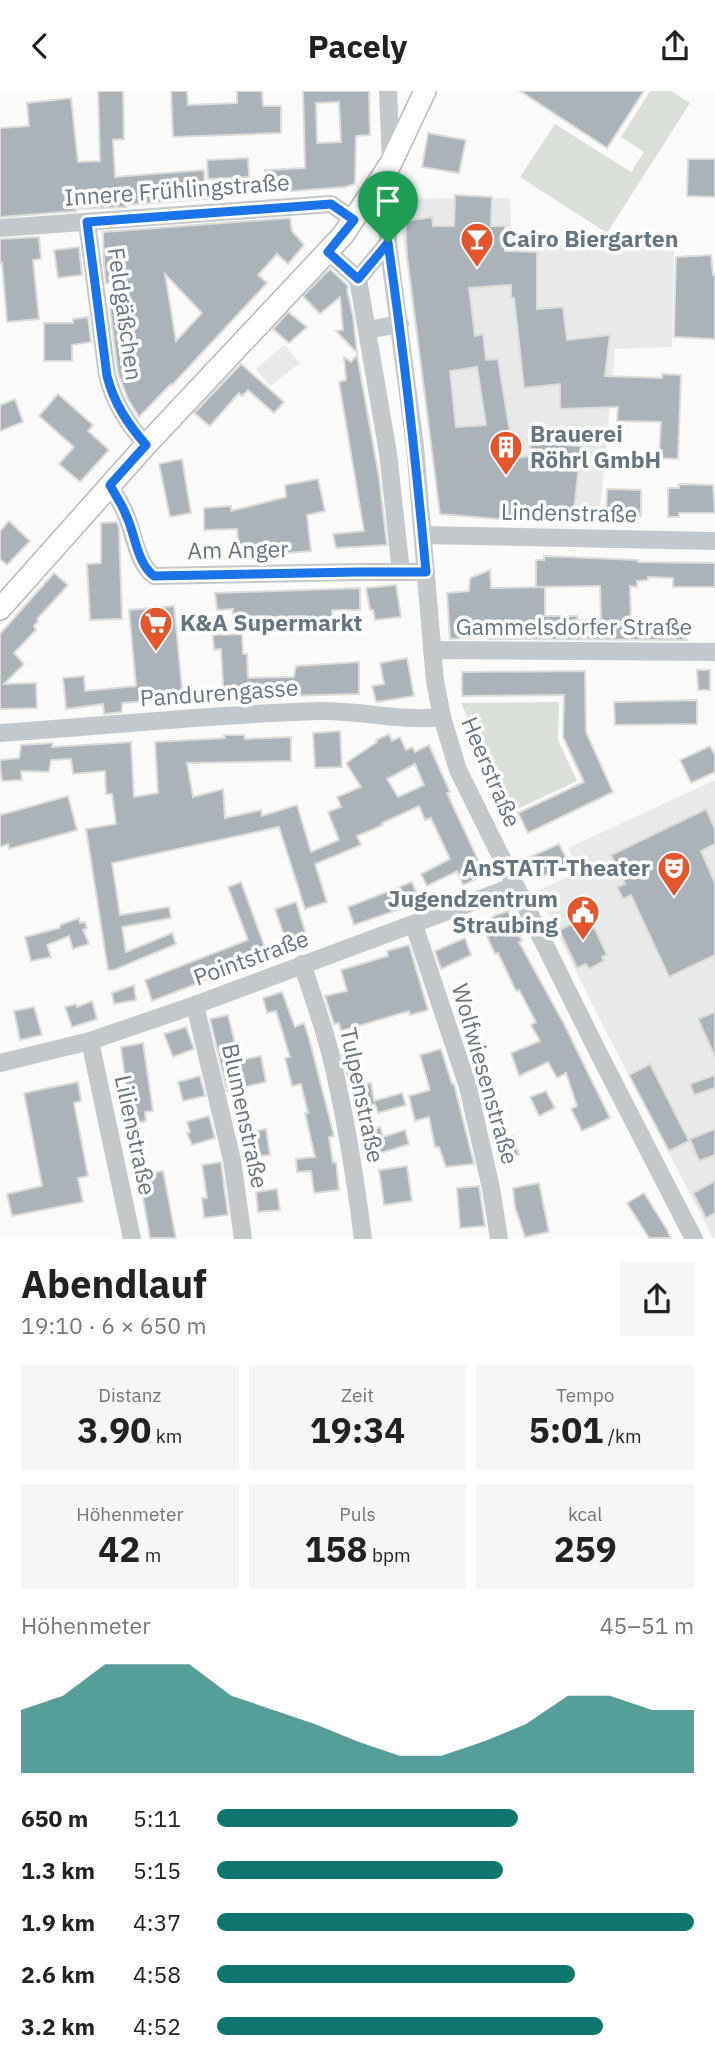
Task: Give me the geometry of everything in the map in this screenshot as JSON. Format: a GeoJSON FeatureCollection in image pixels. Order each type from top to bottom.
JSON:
{"type":"FeatureCollection","features":[{"type":"Feature","properties":{"kind":"main road"},"geometry":{"type":"LineString","coordinates":[[0,609],[146,445],[328,252],[354,220],[391,163],[425,91]]}},
{"type":"Feature","properties":{"kind":"street","name":"Heerstraße"},"geometry":{"type":"LineString","coordinates":[[388,91],[391,163],[387,208],[388,243],[415,447],[435,681],[442,717],[458,770],[694,1238]]}},
{"type":"Feature","properties":{"kind":"street","name":"Innere Frühlingstraße"},"geometry":{"type":"LineString","coordinates":[[0,228],[331,204],[354,220]]}},
{"type":"Feature","properties":{"kind":"street","name":"Feldgäßchen"},"geometry":{"type":"LineString","coordinates":[[87,222],[107,376],[122,415],[146,445]]}},
{"type":"Feature","properties":{"kind":"street"},"geometry":{"type":"LineString","coordinates":[[358,279],[388,243]]}},
{"type":"Feature","properties":{"kind":"street"},"geometry":{"type":"LineString","coordinates":[[328,252],[358,279],[388,453],[401,572]]}},
{"type":"Feature","properties":{"kind":"street"},"geometry":{"type":"LineString","coordinates":[[367,330],[400,324]]}},
{"type":"Feature","properties":{"kind":"street"},"geometry":{"type":"LineString","coordinates":[[388,453],[415,447]]}},
{"type":"Feature","properties":{"kind":"street","name":"Am Anger"},"geometry":{"type":"LineString","coordinates":[[110,485],[126,514],[143,562],[154,576],[426,572]]}},
{"type":"Feature","properties":{"kind":"street","name":"Lindenstraße"},"geometry":{"type":"LineString","coordinates":[[423,535],[715,541]]}},
{"type":"Feature","properties":{"kind":"street","name":"Gammelsdorfer Straße"},"geometry":{"type":"LineString","coordinates":[[432,650],[715,652]]}},
{"type":"Feature","properties":{"kind":"street","name":"Pandurengasse"},"geometry":{"type":"LineString","coordinates":[[0,733],[262,713],[322,711],[407,719],[442,717]]}},
{"type":"Feature","properties":{"kind":"street","name":"Pointstraße"},"geometry":{"type":"LineString","coordinates":[[0,1063],[90,1041],[195,1005],[515,886]]}},
{"type":"Feature","properties":{"kind":"street","name":"Wolfwiesenstraße"},"geometry":{"type":"LineString","coordinates":[[414,925],[468,1087],[491,1188],[499,1238]]}},
{"type":"Feature","properties":{"kind":"street","name":"Tulpenstraße"},"geometry":{"type":"LineString","coordinates":[[302,964],[330,1052],[363,1238]]}},
{"type":"Feature","properties":{"kind":"street","name":"Blumenstraße"},"geometry":{"type":"LineString","coordinates":[[195,1005],[232,1160],[243,1238]]}},
{"type":"Feature","properties":{"kind":"street","name":"Lilienstraße"},"geometry":{"type":"LineString","coordinates":[[90,1041],[132,1238]]}},
{"type":"Feature","properties":{"kind":"shaded area"},"geometry":{"type":"Polygon","coordinates":[[[650,91],[671,91],[690,103],[607,233],[520,177],[555,124],[631,172],[644,152],[621,137],[650,91]]]}},
{"type":"Feature","properties":{"kind":"shaded area"},"geometry":{"type":"Polygon","coordinates":[[[510,198],[512,244],[674,242],[672,347],[615,349],[599,523],[523,521],[440,514],[402,229],[403,199],[510,198]]]}},
{"type":"Feature","properties":{"kind":"shaded area"},"geometry":{"type":"Polygon","coordinates":[[[284,345],[300,363],[270,386],[256,369],[284,345]]]}},
{"type":"Feature","properties":{"kind":"shaded area"},"geometry":{"type":"Polygon","coordinates":[[[559,702],[558,740],[577,781],[511,812],[461,703],[559,702]]]}},
{"type":"Feature","properties":{"kind":"shaded area"},"geometry":{"type":"Polygon","coordinates":[[[715,780],[713,1238],[596,1012],[537,891],[579,872],[568,848],[715,780]]]}},
{"type":"Feature","properties":{"kind":"building"},"geometry":{"type":"Polygon","coordinates":[[[98,91],[123,91],[124,139],[113,140],[115,177],[204,170],[206,199],[0,217],[0,128],[29,126],[27,103],[71,98],[78,162],[100,161],[98,91]]]}},
{"type":"Feature","properties":{"kind":"building"},"geometry":{"type":"Polygon","coordinates":[[[171,91],[187,91],[188,105],[237,103],[237,91],[262,91],[263,106],[281,106],[281,133],[173,137],[171,91]]]}},
{"type":"Feature","properties":{"kind":"building"},"geometry":{"type":"Polygon","coordinates":[[[303,91],[369,91],[370,135],[356,136],[355,184],[267,193],[265,170],[305,168],[303,91]],[[339,102],[316,103],[317,143],[341,142],[339,102]]]}},
{"type":"Feature","properties":{"kind":"building"},"geometry":{"type":"Polygon","coordinates":[[[520,91],[644,91],[607,148],[520,91]]]}},
{"type":"Feature","properties":{"kind":"building"},"geometry":{"type":"Polygon","coordinates":[[[428,133],[466,140],[459,173],[422,167],[428,133]]]}},
{"type":"Feature","properties":{"kind":"building"},"geometry":{"type":"Polygon","coordinates":[[[248,158],[249,177],[208,179],[207,160],[248,158]]]}},
{"type":"Feature","properties":{"kind":"building"},"geometry":{"type":"Polygon","coordinates":[[[688,159],[715,159],[715,197],[687,196],[688,159]]]}},
{"type":"Feature","properties":{"kind":"building"},"geometry":{"type":"Polygon","coordinates":[[[455,195],[492,197],[491,226],[505,226],[505,251],[537,252],[537,309],[563,307],[567,340],[610,335],[605,376],[662,378],[662,374],[681,375],[678,459],[659,458],[661,422],[617,421],[618,407],[560,409],[560,384],[524,388],[511,285],[469,288],[475,336],[483,334],[486,360],[498,359],[514,458],[531,456],[530,443],[581,446],[574,511],[524,507],[523,521],[440,514],[407,256],[405,221],[432,217],[433,226],[454,226],[455,195]],[[477,367],[450,371],[456,427],[486,425],[477,367]]]}},
{"type":"Feature","properties":{"kind":"building"},"geometry":{"type":"Polygon","coordinates":[[[290,218],[292,231],[304,245],[288,264],[277,254],[258,275],[267,283],[139,417],[128,399],[118,373],[110,308],[113,308],[110,283],[106,283],[103,232],[290,218]],[[165,274],[176,341],[202,313],[165,274]]]}},
{"type":"Feature","properties":{"kind":"building"},"geometry":{"type":"Polygon","coordinates":[[[39,237],[41,259],[33,260],[39,319],[7,322],[0,239],[39,237]]]}},
{"type":"Feature","properties":{"kind":"building"},"geometry":{"type":"Polygon","coordinates":[[[79,247],[82,275],[58,278],[54,250],[79,247]]]}},
{"type":"Feature","properties":{"kind":"building"},"geometry":{"type":"Polygon","coordinates":[[[711,255],[715,275],[715,339],[674,337],[676,257],[711,255]]]}},
{"type":"Feature","properties":{"kind":"building"},"geometry":{"type":"Polygon","coordinates":[[[330,269],[348,286],[357,353],[336,331],[343,330],[340,297],[320,314],[303,296],[330,269]]]}},
{"type":"Feature","properties":{"kind":"building"},"geometry":{"type":"Polygon","coordinates":[[[288,312],[307,327],[289,343],[273,329],[288,312]]]}},
{"type":"Feature","properties":{"kind":"building"},"geometry":{"type":"Polygon","coordinates":[[[88,317],[91,342],[72,345],[72,361],[44,361],[44,323],[73,323],[73,319],[88,317]]]}},
{"type":"Feature","properties":{"kind":"building"},"geometry":{"type":"Polygon","coordinates":[[[357,355],[379,477],[387,545],[336,548],[333,534],[364,531],[339,382],[346,380],[344,357],[351,362],[357,355]]]}},
{"type":"Feature","properties":{"kind":"building"},"geometry":{"type":"Polygon","coordinates":[[[241,364],[284,402],[274,413],[248,390],[242,396],[239,393],[210,426],[194,413],[241,364]]]}},
{"type":"Feature","properties":{"kind":"building"},"geometry":{"type":"Polygon","coordinates":[[[58,394],[93,425],[88,431],[109,450],[80,482],[59,464],[74,447],[39,416],[58,394]]]}},
{"type":"Feature","properties":{"kind":"building"},"geometry":{"type":"Polygon","coordinates":[[[15,399],[23,422],[0,431],[0,405],[15,399]]]}},
{"type":"Feature","properties":{"kind":"building"},"geometry":{"type":"Polygon","coordinates":[[[182,459],[191,513],[170,517],[159,464],[182,459]]]}},
{"type":"Feature","properties":{"kind":"building"},"geometry":{"type":"Polygon","coordinates":[[[318,479],[325,511],[307,515],[311,551],[240,557],[237,529],[204,530],[204,508],[231,506],[231,511],[286,497],[285,485],[318,479]]]}},
{"type":"Feature","properties":{"kind":"building"},"geometry":{"type":"Polygon","coordinates":[[[679,484],[713,485],[715,513],[679,513],[679,517],[668,517],[668,488],[679,488],[679,484]]]}},
{"type":"Feature","properties":{"kind":"building"},"geometry":{"type":"Polygon","coordinates":[[[607,489],[641,490],[641,516],[606,516],[607,489]]]}},
{"type":"Feature","properties":{"kind":"building"},"geometry":{"type":"Polygon","coordinates":[[[9,521],[30,541],[7,565],[0,559],[0,531],[9,521]]]}},
{"type":"Feature","properties":{"kind":"building"},"geometry":{"type":"Polygon","coordinates":[[[117,522],[122,619],[90,620],[87,564],[101,563],[101,523],[117,522]]]}},
{"type":"Feature","properties":{"kind":"building"},"geometry":{"type":"Polygon","coordinates":[[[544,556],[638,562],[715,563],[715,587],[673,587],[673,578],[648,577],[648,580],[637,581],[637,587],[630,586],[631,622],[687,623],[687,640],[488,637],[450,639],[447,593],[469,591],[470,578],[490,570],[491,588],[545,587],[545,616],[577,616],[577,620],[601,620],[600,586],[536,587],[536,560],[544,560],[544,556]]]}},
{"type":"Feature","properties":{"kind":"building"},"geometry":{"type":"Polygon","coordinates":[[[54,573],[68,585],[37,619],[34,626],[36,630],[14,653],[24,664],[4,684],[36,683],[37,708],[0,709],[0,634],[54,573]]]}},
{"type":"Feature","properties":{"kind":"building"},"geometry":{"type":"Polygon","coordinates":[[[396,585],[401,617],[375,620],[373,610],[370,610],[366,588],[396,585]]]}},
{"type":"Feature","properties":{"kind":"building"},"geometry":{"type":"Polygon","coordinates":[[[360,588],[360,610],[332,610],[332,617],[279,619],[233,619],[233,609],[217,610],[215,593],[360,588]]]}},
{"type":"Feature","properties":{"kind":"building"},"geometry":{"type":"Polygon","coordinates":[[[174,606],[183,698],[122,703],[122,712],[104,714],[103,704],[66,709],[63,678],[84,676],[85,691],[136,686],[129,610],[174,606]]]}},
{"type":"Feature","properties":{"kind":"building"},"geometry":{"type":"Polygon","coordinates":[[[242,634],[243,654],[247,654],[248,678],[294,677],[296,666],[359,662],[359,694],[280,696],[268,700],[224,702],[221,649],[214,650],[213,635],[242,634]]]}},
{"type":"Feature","properties":{"kind":"building"},"geometry":{"type":"Polygon","coordinates":[[[407,658],[414,696],[376,702],[372,686],[384,684],[380,663],[407,658]]]}},
{"type":"Feature","properties":{"kind":"building"},"geometry":{"type":"Polygon","coordinates":[[[697,670],[710,670],[710,690],[698,690],[697,670]]]}},
{"type":"Feature","properties":{"kind":"building"},"geometry":{"type":"Polygon","coordinates":[[[585,671],[586,732],[613,792],[528,833],[518,813],[584,782],[563,737],[564,695],[462,696],[462,672],[585,671]]]}},
{"type":"Feature","properties":{"kind":"building"},"geometry":{"type":"Polygon","coordinates":[[[697,700],[697,724],[615,725],[614,702],[697,700]]]}},
{"type":"Feature","properties":{"kind":"building"},"geometry":{"type":"Polygon","coordinates":[[[340,731],[342,767],[315,768],[313,733],[340,731]]]}},
{"type":"Feature","properties":{"kind":"building"},"geometry":{"type":"Polygon","coordinates":[[[389,734],[392,741],[400,737],[406,750],[412,747],[415,752],[429,745],[450,792],[447,793],[485,875],[463,885],[457,871],[427,886],[421,874],[450,859],[431,818],[425,820],[419,806],[357,836],[361,845],[315,864],[327,902],[305,909],[279,827],[112,863],[120,915],[169,907],[171,918],[122,927],[126,952],[172,933],[176,944],[114,970],[108,970],[86,829],[116,824],[112,794],[106,794],[105,771],[73,774],[71,759],[51,760],[49,772],[21,771],[22,780],[2,781],[0,766],[0,760],[19,758],[21,745],[53,743],[52,747],[131,742],[134,797],[158,793],[155,742],[225,738],[224,735],[244,735],[245,739],[291,737],[291,761],[187,763],[193,797],[223,789],[225,818],[261,810],[262,816],[297,805],[311,852],[339,840],[328,812],[341,807],[337,797],[361,787],[346,763],[377,742],[376,740],[389,734]],[[415,764],[387,779],[398,797],[424,785],[415,764]]]}},
{"type":"Feature","properties":{"kind":"building"},"geometry":{"type":"Polygon","coordinates":[[[710,746],[715,755],[715,772],[691,783],[680,760],[710,746]]]}},
{"type":"Feature","properties":{"kind":"building"},"geometry":{"type":"Polygon","coordinates":[[[68,796],[77,830],[9,849],[8,844],[0,847],[0,815],[68,796]]]}},
{"type":"Feature","properties":{"kind":"building"},"geometry":{"type":"Polygon","coordinates":[[[706,809],[715,829],[715,844],[701,851],[715,883],[715,955],[669,977],[631,895],[623,899],[617,887],[625,884],[611,855],[706,809]]]}},
{"type":"Feature","properties":{"kind":"building"},"geometry":{"type":"Polygon","coordinates":[[[559,844],[569,864],[537,879],[528,858],[559,844]]]}},
{"type":"Feature","properties":{"kind":"building"},"geometry":{"type":"Polygon","coordinates":[[[241,882],[268,956],[152,1001],[145,980],[248,940],[228,887],[241,882]]]}},
{"type":"Feature","properties":{"kind":"building"},"geometry":{"type":"Polygon","coordinates":[[[412,882],[420,902],[354,925],[348,907],[412,882]]]}},
{"type":"Feature","properties":{"kind":"building"},"geometry":{"type":"Polygon","coordinates":[[[296,902],[308,941],[288,947],[275,909],[296,902]]]}},
{"type":"Feature","properties":{"kind":"building"},"geometry":{"type":"Polygon","coordinates":[[[508,911],[522,941],[519,942],[564,1024],[610,1118],[582,1131],[571,1109],[577,1106],[566,1073],[557,1078],[548,1062],[519,1076],[511,1053],[540,1041],[531,1025],[536,1022],[519,990],[516,991],[498,953],[495,954],[480,921],[508,911]]]}},
{"type":"Feature","properties":{"kind":"building","name":"Jugendzentrum Straubing"},"geometry":{"type":"Polygon","coordinates":[[[589,916],[607,955],[602,957],[604,961],[589,969],[586,964],[577,968],[559,930],[589,916]]]}},
{"type":"Feature","properties":{"kind":"building"},"geometry":{"type":"Polygon","coordinates":[[[79,918],[80,923],[85,922],[87,928],[83,930],[89,944],[73,949],[69,936],[47,945],[51,957],[31,961],[25,937],[60,928],[60,925],[79,918]]]}},
{"type":"Feature","properties":{"kind":"building"},"geometry":{"type":"Polygon","coordinates":[[[465,938],[471,955],[441,969],[435,951],[465,938]]]}},
{"type":"Feature","properties":{"kind":"building"},"geometry":{"type":"Polygon","coordinates":[[[409,945],[428,1010],[410,1015],[409,1011],[341,1031],[339,1023],[334,1024],[325,996],[347,991],[341,970],[388,956],[387,951],[409,945]]]}},
{"type":"Feature","properties":{"kind":"building"},"geometry":{"type":"Polygon","coordinates":[[[134,985],[136,1000],[114,1004],[112,993],[134,985]]]}},
{"type":"Feature","properties":{"kind":"building"},"geometry":{"type":"Polygon","coordinates":[[[282,992],[295,1027],[304,1023],[309,1038],[334,1136],[329,1137],[333,1163],[336,1162],[339,1190],[314,1193],[311,1171],[297,1172],[296,1159],[315,1157],[305,1113],[308,1113],[301,1084],[292,1086],[285,1058],[290,1057],[276,1011],[267,1013],[263,998],[282,992]]]}},
{"type":"Feature","properties":{"kind":"building"},"geometry":{"type":"Polygon","coordinates":[[[92,1001],[97,1019],[72,1027],[65,1007],[76,1004],[77,1007],[92,1001]]]}},
{"type":"Feature","properties":{"kind":"building"},"geometry":{"type":"Polygon","coordinates":[[[34,1007],[42,1035],[20,1040],[14,1011],[34,1007]]]}},
{"type":"Feature","properties":{"kind":"building"},"geometry":{"type":"Polygon","coordinates":[[[715,1012],[715,1057],[698,1019],[715,1012]]]}},
{"type":"Feature","properties":{"kind":"building"},"geometry":{"type":"Polygon","coordinates":[[[228,1015],[239,1060],[261,1056],[266,1082],[227,1091],[210,1019],[228,1015]]]}},
{"type":"Feature","properties":{"kind":"building"},"geometry":{"type":"Polygon","coordinates":[[[186,1027],[194,1049],[173,1057],[164,1034],[186,1027]]]}},
{"type":"Feature","properties":{"kind":"building"},"geometry":{"type":"Polygon","coordinates":[[[143,1043],[153,1111],[145,1112],[146,1121],[132,1124],[121,1047],[143,1043]]]}},
{"type":"Feature","properties":{"kind":"building"},"geometry":{"type":"Polygon","coordinates":[[[355,1045],[364,1084],[371,1083],[374,1101],[402,1093],[406,1105],[378,1113],[375,1104],[356,1107],[342,1055],[346,1055],[344,1048],[355,1045]]]}},
{"type":"Feature","properties":{"kind":"building"},"geometry":{"type":"Polygon","coordinates":[[[441,1049],[454,1084],[474,1164],[446,1167],[439,1147],[435,1147],[429,1117],[415,1121],[409,1096],[430,1090],[420,1055],[441,1049]]]}},
{"type":"Feature","properties":{"kind":"building"},"geometry":{"type":"Polygon","coordinates":[[[650,1064],[689,1141],[669,1151],[629,1075],[650,1064]]]}},
{"type":"Feature","properties":{"kind":"building"},"geometry":{"type":"Polygon","coordinates":[[[715,1075],[715,1088],[694,1095],[690,1084],[715,1075]]]}},
{"type":"Feature","properties":{"kind":"building"},"geometry":{"type":"Polygon","coordinates":[[[200,1076],[205,1096],[183,1101],[178,1082],[200,1076]]]}},
{"type":"Feature","properties":{"kind":"building"},"geometry":{"type":"Polygon","coordinates":[[[78,1082],[81,1101],[74,1103],[88,1176],[78,1178],[83,1202],[12,1216],[7,1194],[42,1186],[24,1093],[78,1082]]]}},
{"type":"Feature","properties":{"kind":"building"},"geometry":{"type":"Polygon","coordinates":[[[546,1091],[555,1108],[539,1116],[530,1097],[546,1091]]]}},
{"type":"Feature","properties":{"kind":"building"},"geometry":{"type":"Polygon","coordinates":[[[209,1116],[215,1138],[192,1145],[187,1133],[190,1132],[187,1122],[209,1116]]]}},
{"type":"Feature","properties":{"kind":"building"},"geometry":{"type":"Polygon","coordinates":[[[380,1127],[383,1137],[405,1130],[409,1144],[375,1155],[367,1131],[380,1127]]]}},
{"type":"Feature","properties":{"kind":"building"},"geometry":{"type":"Polygon","coordinates":[[[266,1129],[270,1155],[260,1156],[259,1151],[249,1153],[246,1133],[266,1129]]]}},
{"type":"Feature","properties":{"kind":"building"},"geometry":{"type":"Polygon","coordinates":[[[715,1129],[715,1155],[699,1161],[690,1139],[715,1129]]]}},
{"type":"Feature","properties":{"kind":"building"},"geometry":{"type":"Polygon","coordinates":[[[513,1136],[519,1155],[500,1159],[496,1140],[513,1136]]]}},
{"type":"Feature","properties":{"kind":"building"},"geometry":{"type":"Polygon","coordinates":[[[221,1162],[228,1215],[204,1218],[202,1198],[207,1198],[202,1165],[221,1162]]]}},
{"type":"Feature","properties":{"kind":"building"},"geometry":{"type":"Polygon","coordinates":[[[407,1166],[412,1201],[384,1205],[379,1170],[407,1166]]]}},
{"type":"Feature","properties":{"kind":"building"},"geometry":{"type":"Polygon","coordinates":[[[163,1171],[176,1238],[150,1238],[139,1175],[163,1171]]]}},
{"type":"Feature","properties":{"kind":"building"},"geometry":{"type":"Polygon","coordinates":[[[715,1181],[715,1213],[706,1218],[693,1193],[715,1181]]]}},
{"type":"Feature","properties":{"kind":"building"},"geometry":{"type":"Polygon","coordinates":[[[539,1183],[549,1232],[525,1237],[515,1207],[513,1188],[539,1183]]]}},
{"type":"Feature","properties":{"kind":"building"},"geometry":{"type":"Polygon","coordinates":[[[479,1186],[485,1226],[460,1228],[457,1188],[479,1186]]]}},
{"type":"Feature","properties":{"kind":"building"},"geometry":{"type":"Polygon","coordinates":[[[277,1189],[280,1210],[258,1212],[256,1192],[277,1189]]]}},
{"type":"Feature","properties":{"kind":"building"},"geometry":{"type":"Polygon","coordinates":[[[644,1193],[671,1238],[649,1238],[627,1203],[644,1193]]]}},
{"type":"Feature","properties":{"kind":"place","name":"Cairo Biergarten"},"geometry":{"type":"Point","coordinates":[477,269]}},
{"type":"Feature","properties":{"kind":"place","name":"Brauerei Röhrl GmbH"},"geometry":{"type":"Point","coordinates":[506,477]}},
{"type":"Feature","properties":{"kind":"place","name":"K&A Supermarkt"},"geometry":{"type":"Point","coordinates":[156,653]}},
{"type":"Feature","properties":{"kind":"place","name":"AnSTATT-Theater"},"geometry":{"type":"Point","coordinates":[674,898]}},
{"type":"Feature","properties":{"kind":"place","name":"Jugendzentrum Straubing"},"geometry":{"type":"Point","coordinates":[583,942]}},
{"type":"Feature","properties":{"kind":"route"},"geometry":{"type":"LineString","coordinates":[[331,204],[354,220],[328,252],[358,279],[388,243],[415,447],[426,572],[154,576],[143,562],[126,514],[110,485],[146,445],[122,415],[107,376],[87,222],[331,204]]}}]}
